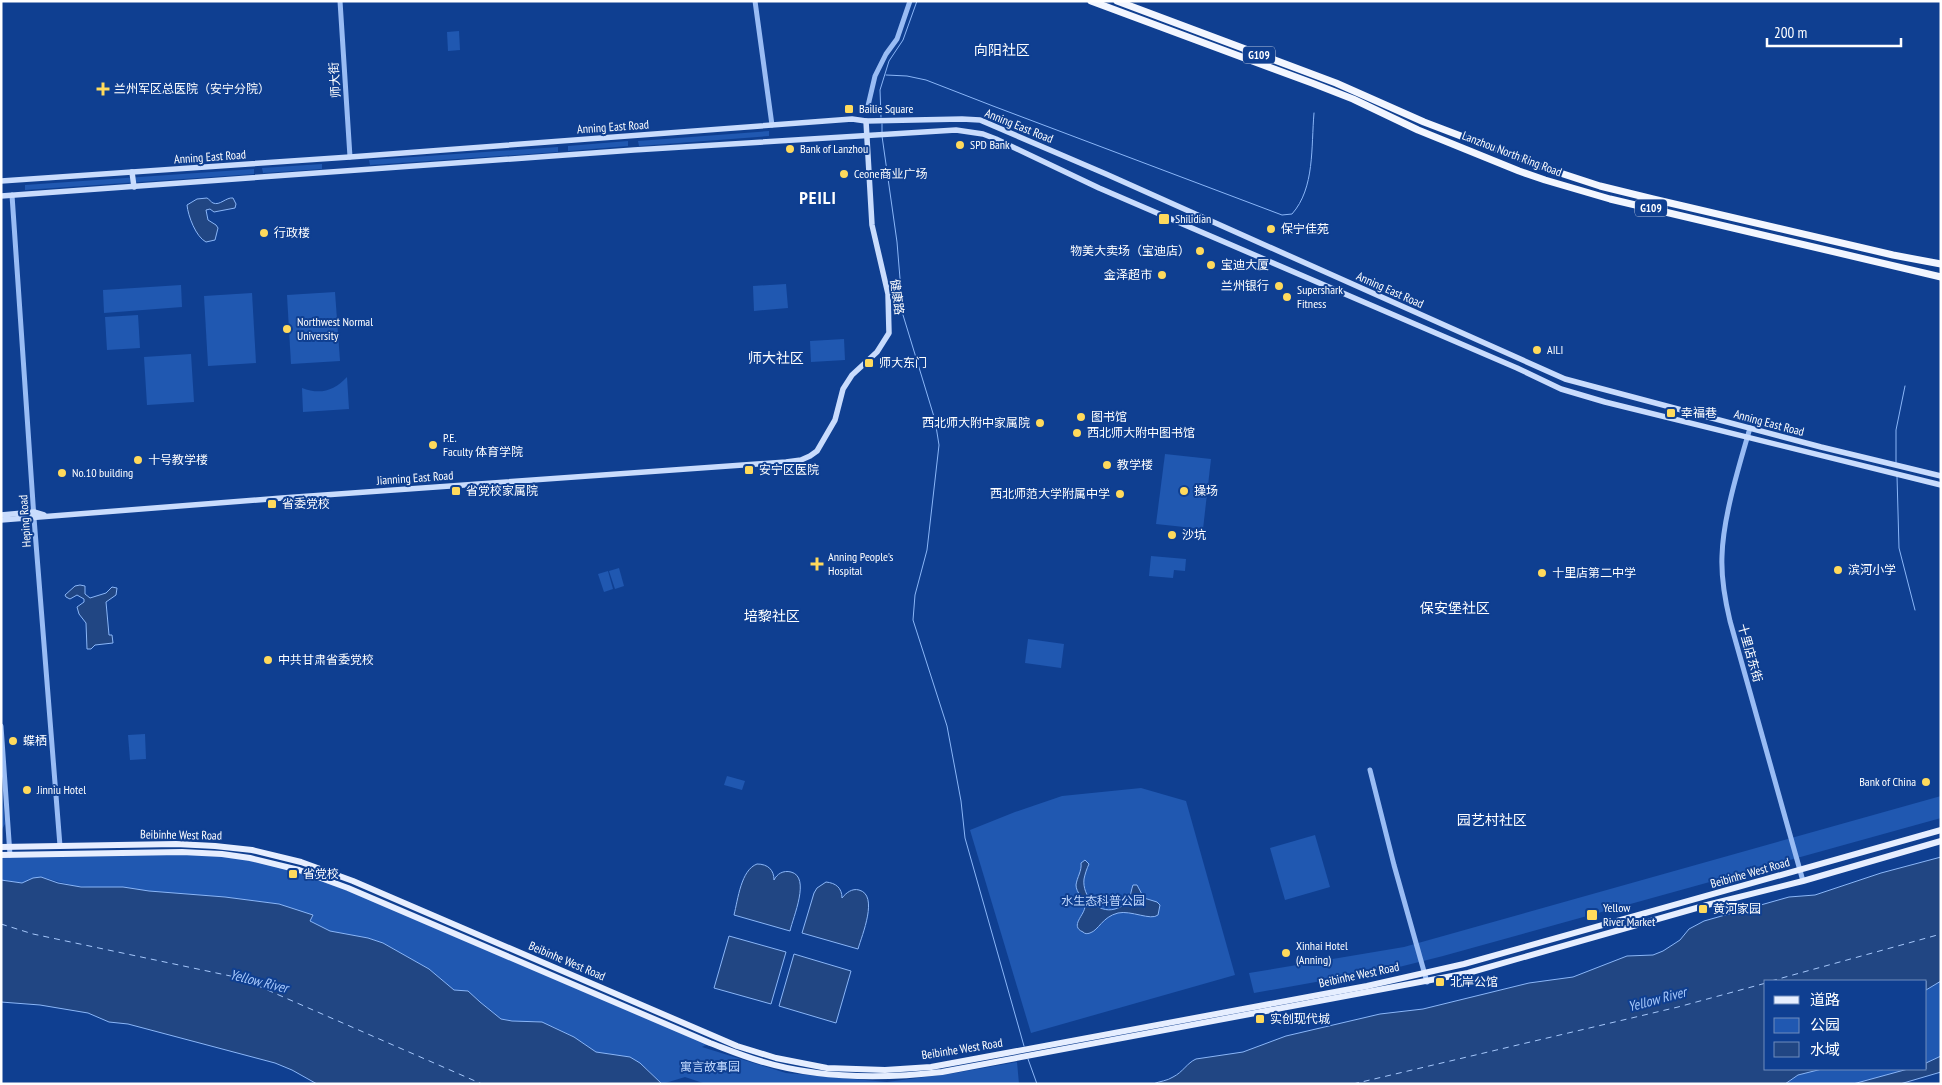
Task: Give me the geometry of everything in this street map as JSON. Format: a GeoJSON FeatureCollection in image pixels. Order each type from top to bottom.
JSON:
{"type":"FeatureCollection","features":[{"type":"Feature","properties":{"kind":"highway","name":"Lanzhou North Ring Road"},"geometry":{"type":"LineString","coordinates":[[1092,1],[1353,99],[1418,130],[1519,171],[1610,199],[1941,277]]}},
{"type":"Feature","properties":{"kind":"highway","name":"Lanzhou North Ring Road"},"geometry":{"type":"LineString","coordinates":[[1117,1],[1362,94],[1424,122],[1532,164],[1600,186],[1893,255],[1941,264]]}},
{"type":"Feature","properties":{"kind":"main road","name":"Anning East Road"},"geometry":{"type":"LineString","coordinates":[[1,181],[350,157],[852,118],[866,121],[962,118],[980,120],[1106,174],[1565,379],[1941,476]]}},
{"type":"Feature","properties":{"kind":"main road","name":"健康路"},"geometry":{"type":"LineString","coordinates":[[786,462],[802,460],[817,451],[835,420],[843,388],[852,375],[877,352],[889,333],[888,294],[872,225],[866,121]]}},
{"type":"Feature","properties":{"kind":"main road","name":"Anning East Road"},"geometry":{"type":"LineString","coordinates":[[1,196],[867,134],[956,130],[983,134],[1099,188],[1517,368],[1561,390],[1941,485]]}},
{"type":"Feature","properties":{"kind":"main road"},"geometry":{"type":"LineString","coordinates":[[132,172],[134,186]]}},
{"type":"Feature","properties":{"kind":"main road","name":"Jianning East Road"},"geometry":{"type":"LineString","coordinates":[[1,515],[46,516],[786,462]]}},
{"type":"Feature","properties":{"kind":"main road","name":"Jianning East Road"},"geometry":{"type":"LineString","coordinates":[[1,520],[34,515]]}},
{"type":"Feature","properties":{"kind":"main road","name":"Beibinhe West Road"},"geometry":{"type":"LineString","coordinates":[[1,856],[182,852],[222,854],[250,858],[299,870],[348,888],[710,1043],[760,1062],[799,1070],[858,1077],[898,1077],[942,1072],[1019,1054],[1029,1048],[1367,986],[1464,964],[1941,830]]}},
{"type":"Feature","properties":{"kind":"main road","name":"Beibinhe West Road"},"geometry":{"type":"LineString","coordinates":[[1,847],[176,844],[252,850],[301,862],[353,880],[736,1046],[776,1058],[827,1068],[886,1070],[930,1067],[1019,1054],[1031,1056],[1468,974],[1707,905],[1803,881],[1941,841]]}},
{"type":"Feature","properties":{"kind":"main road"},"geometry":{"type":"LineString","coordinates":[[1407,986],[1425,972]]}},
{"type":"Feature","properties":{"kind":"street","name":"师大街"},"geometry":{"type":"LineString","coordinates":[[340,1],[350,157]]}},
{"type":"Feature","properties":{"kind":"street"},"geometry":{"type":"LineString","coordinates":[[755,1],[772,125]]}},
{"type":"Feature","properties":{"kind":"street"},"geometry":{"type":"LineString","coordinates":[[867,110],[875,76],[886,54],[897,39],[910,1]]}},
{"type":"Feature","properties":{"kind":"street","name":"Heping Road"},"geometry":{"type":"LineString","coordinates":[[12,195],[34,515],[60,846]]}},
{"type":"Feature","properties":{"kind":"street","name":"十里店东街"},"geometry":{"type":"LineString","coordinates":[[1750,428],[1725,527],[1722,556],[1723,582],[1730,621],[1803,881]]}},
{"type":"Feature","properties":{"kind":"street"},"geometry":{"type":"LineString","coordinates":[[1,726],[10,855]]}},
{"type":"Feature","properties":{"kind":"street"},"geometry":{"type":"LineString","coordinates":[[1370,770],[1394,865],[1428,982]]}},
{"type":"Feature","properties":{"kind":"green space"},"geometry":{"type":"Polygon","coordinates":[[[459,31],[460,50],[448,51],[447,32],[459,31]]]}},
{"type":"Feature","properties":{"kind":"green space"},"geometry":{"type":"Polygon","coordinates":[[[769,131],[769,136],[639,146],[638,141],[769,131]]]}},
{"type":"Feature","properties":{"kind":"green space"},"geometry":{"type":"Polygon","coordinates":[[[628,141],[628,146],[568,151],[568,146],[628,141]]]}},
{"type":"Feature","properties":{"kind":"green space"},"geometry":{"type":"Polygon","coordinates":[[[558,147],[558,152],[370,165],[369,160],[558,147]]]}},
{"type":"Feature","properties":{"kind":"green space"},"geometry":{"type":"Polygon","coordinates":[[[322,164],[322,169],[263,173],[262,168],[322,164]]]}},
{"type":"Feature","properties":{"kind":"green space"},"geometry":{"type":"Polygon","coordinates":[[[254,169],[254,174],[25,190],[25,185],[254,169]]]}},
{"type":"Feature","properties":{"kind":"green space"},"geometry":{"type":"Polygon","coordinates":[[[786,284],[788,308],[754,311],[753,286],[786,284]]]}},
{"type":"Feature","properties":{"kind":"green space"},"geometry":{"type":"Polygon","coordinates":[[[181,285],[182,307],[104,313],[103,290],[181,285]]]}},
{"type":"Feature","properties":{"kind":"green space"},"geometry":{"type":"Polygon","coordinates":[[[335,292],[340,361],[291,364],[287,295],[335,292]]]}},
{"type":"Feature","properties":{"kind":"green space"},"geometry":{"type":"Polygon","coordinates":[[[252,293],[256,363],[208,366],[204,296],[252,293]]]}},
{"type":"Feature","properties":{"kind":"green space"},"geometry":{"type":"Polygon","coordinates":[[[138,315],[140,348],[107,350],[105,317],[138,315]]]}},
{"type":"Feature","properties":{"kind":"green space"},"geometry":{"type":"Polygon","coordinates":[[[844,339],[845,360],[811,362],[810,341],[844,339]]]}},
{"type":"Feature","properties":{"kind":"green space"},"geometry":{"type":"Polygon","coordinates":[[[191,354],[194,402],[147,405],[144,357],[191,354]]]}},
{"type":"Feature","properties":{"kind":"green space"},"geometry":{"type":"Polygon","coordinates":[[[347,377],[349,409],[303,412],[302,388],[315,391],[326,390],[337,386],[347,377]]]}},
{"type":"Feature","properties":{"kind":"green space","name":"操场"},"geometry":{"type":"Polygon","coordinates":[[[1165,454],[1211,459],[1203,529],[1156,524],[1165,454]]]}},
{"type":"Feature","properties":{"kind":"green space"},"geometry":{"type":"Polygon","coordinates":[[[1151,556],[1186,559],[1185,571],[1174,570],[1173,578],[1149,576],[1151,556]]]}},
{"type":"Feature","properties":{"kind":"green space"},"geometry":{"type":"Polygon","coordinates":[[[619,568],[624,586],[615,589],[609,571],[619,568]]]}},
{"type":"Feature","properties":{"kind":"green space"},"geometry":{"type":"Polygon","coordinates":[[[608,571],[613,589],[604,592],[598,574],[608,571]]]}},
{"type":"Feature","properties":{"kind":"green space"},"geometry":{"type":"Polygon","coordinates":[[[1028,639],[1064,644],[1061,668],[1025,663],[1028,639]]]}},
{"type":"Feature","properties":{"kind":"green space"},"geometry":{"type":"Polygon","coordinates":[[[145,734],[146,759],[130,760],[128,735],[145,734]]]}},
{"type":"Feature","properties":{"kind":"green space"},"geometry":{"type":"Polygon","coordinates":[[[727,776],[745,781],[742,790],[724,785],[727,776]]]}},
{"type":"Feature","properties":{"kind":"green space"},"geometry":{"type":"Polygon","coordinates":[[[1,778],[5,824],[1,831],[1,778]]]}},
{"type":"Feature","properties":{"kind":"green space","name":"水生态科普公园"},"geometry":{"type":"Polygon","coordinates":[[[1141,788],[1186,801],[1235,975],[1031,1033],[970,830],[1062,796],[1141,788]]]}},
{"type":"Feature","properties":{"kind":"green space"},"geometry":{"type":"Polygon","coordinates":[[[1941,796],[1941,818],[1443,956],[1399,967],[1254,993],[1249,973],[1404,947],[1941,796]]]}},
{"type":"Feature","properties":{"kind":"green space"},"geometry":{"type":"Polygon","coordinates":[[[1315,835],[1330,887],[1285,900],[1270,848],[1315,835]]]}},
{"type":"Feature","properties":{"kind":"green space","name":"寓言故事园"},"geometry":{"type":"Polygon","coordinates":[[[222,854],[299,870],[710,1043],[702,1047],[786,1073],[887,1082],[1017,1062],[1019,1084],[706,1084],[685,1077],[662,1084],[647,1069],[624,1056],[596,1052],[574,1037],[554,1027],[535,1021],[522,1022],[501,1019],[468,991],[454,990],[429,969],[383,943],[368,938],[330,931],[310,921],[313,916],[279,904],[225,897],[75,886],[41,877],[23,883],[1,880],[1,855],[222,854]]]}},
{"type":"Feature","properties":{"kind":"green space"},"geometry":{"type":"Polygon","coordinates":[[[1941,981],[1941,1056],[1927,1063],[1927,989],[1941,981]]]}},
{"type":"Feature","properties":{"kind":"green space"},"geometry":{"type":"Polygon","coordinates":[[[1818,1070],[1904,1070],[1853,1084],[1785,1084],[1798,1075],[1818,1070]]]}},
{"type":"Feature","properties":{"kind":"water"},"geometry":{"type":"Polygon","coordinates":[[[207,198],[216,204],[233,198],[236,204],[235,208],[214,212],[210,209],[206,210],[208,220],[218,228],[215,240],[206,242],[199,236],[193,226],[187,205],[197,199],[207,198]]]}},
{"type":"Feature","properties":{"kind":"water"},"geometry":{"type":"Polygon","coordinates":[[[75,586],[85,586],[85,594],[90,598],[106,593],[112,587],[117,588],[116,595],[106,602],[109,635],[112,635],[113,643],[95,645],[91,649],[87,649],[86,623],[79,614],[77,607],[84,602],[84,599],[77,595],[70,599],[65,595],[75,586]]]}},
{"type":"Feature","properties":{"kind":"water","name":"Yellow River"},"geometry":{"type":"Polygon","coordinates":[[[1941,857],[1941,981],[1927,989],[1927,980],[1764,980],[1764,1070],[1818,1070],[1798,1075],[1785,1084],[1153,1084],[1180,1073],[1196,1059],[1243,1052],[1286,1036],[1380,1014],[1423,1009],[1529,983],[1573,977],[1627,956],[1653,955],[1680,940],[1689,929],[1704,921],[1789,897],[1815,895],[1881,873],[1941,857]]]}},
{"type":"Feature","properties":{"kind":"water"},"geometry":{"type":"Polygon","coordinates":[[[1085,860],[1089,864],[1084,885],[1088,897],[1097,906],[1109,910],[1121,907],[1129,898],[1133,885],[1137,885],[1144,898],[1157,902],[1160,905],[1158,915],[1151,917],[1123,912],[1108,917],[1090,933],[1079,930],[1077,924],[1085,906],[1076,885],[1081,863],[1085,860]]]}},
{"type":"Feature","properties":{"kind":"water"},"geometry":{"type":"Polygon","coordinates":[[[757,864],[770,868],[774,880],[783,872],[791,872],[797,875],[800,881],[799,898],[790,931],[734,915],[739,893],[747,872],[757,864]]]}},
{"type":"Feature","properties":{"kind":"water","name":"Yellow River"},"geometry":{"type":"Polygon","coordinates":[[[41,877],[58,883],[81,887],[123,887],[279,904],[313,915],[310,921],[330,931],[368,938],[383,943],[429,969],[454,990],[468,991],[501,1019],[542,1022],[574,1037],[596,1052],[630,1057],[640,1063],[662,1084],[317,1084],[275,1063],[128,1024],[109,1022],[88,1013],[40,1005],[1,1002],[1,880],[22,883],[41,877]]]}},
{"type":"Feature","properties":{"kind":"water"},"geometry":{"type":"Polygon","coordinates":[[[826,882],[838,887],[842,898],[849,891],[859,890],[865,893],[868,899],[868,916],[858,949],[802,933],[814,893],[817,888],[826,882]]]}},
{"type":"Feature","properties":{"kind":"water"},"geometry":{"type":"Polygon","coordinates":[[[729,936],[786,952],[771,1004],[714,988],[729,936]]]}},
{"type":"Feature","properties":{"kind":"water"},"geometry":{"type":"Polygon","coordinates":[[[794,954],[851,971],[836,1023],[779,1006],[794,954]]]}},
{"type":"Feature","properties":{"kind":"water"},"geometry":{"type":"Polygon","coordinates":[[[1941,1056],[1941,1072],[1900,1084],[1853,1084],[1904,1070],[1927,1070],[1927,1063],[1941,1056]]]}},
{"type":"Feature","properties":{"kind":"waterway"},"geometry":{"type":"LineString","coordinates":[[881,117],[880,90],[889,61],[903,40],[917,1]]}},
{"type":"Feature","properties":{"kind":"waterway"},"geometry":{"type":"LineString","coordinates":[[886,75],[907,76],[926,80],[1282,215],[1292,214],[1305,192],[1312,153],[1314,113]]}},
{"type":"Feature","properties":{"kind":"waterway"},"geometry":{"type":"LineString","coordinates":[[882,124],[882,132]]}},
{"type":"Feature","properties":{"kind":"waterway"},"geometry":{"type":"LineString","coordinates":[[882,136],[897,242],[903,315],[935,420],[939,445],[927,550],[915,595],[913,620],[947,726],[961,801],[965,838],[1024,1046]]}},
{"type":"Feature","properties":{"kind":"waterway"},"geometry":{"type":"LineString","coordinates":[[1896,464],[1896,430],[1905,386]]}},
{"type":"Feature","properties":{"kind":"waterway"},"geometry":{"type":"LineString","coordinates":[[1897,476],[1899,548],[1915,610]]}},
{"type":"Feature","properties":{"kind":"waterway"},"geometry":{"type":"LineString","coordinates":[[1028,1059],[1037,1084]]}},
{"type":"Feature","properties":{"kind":"ferry route"},"geometry":{"type":"LineString","coordinates":[[1,924],[33,934],[240,978],[482,1084]]}},
{"type":"Feature","properties":{"kind":"ferry route"},"geometry":{"type":"LineString","coordinates":[[1775,980],[1941,934]]}},
{"type":"Feature","properties":{"kind":"ferry route"},"geometry":{"type":"LineString","coordinates":[[1353,1084],[1678,1007],[1764,984]]}},
{"type":"Feature","properties":{"kind":"place","name":"兰州军区总医院（安宁分院）"},"geometry":{"type":"Point","coordinates":[103,89]}},
{"type":"Feature","properties":{"kind":"place","name":"Bailie Square"},"geometry":{"type":"Point","coordinates":[849,109]}},
{"type":"Feature","properties":{"kind":"place","name":"SPD Bank"},"geometry":{"type":"Point","coordinates":[960,145]}},
{"type":"Feature","properties":{"kind":"place","name":"Bank of Lanzhou"},"geometry":{"type":"Point","coordinates":[790,149]}},
{"type":"Feature","properties":{"kind":"place","name":"Ceone商业广场"},"geometry":{"type":"Point","coordinates":[844,174]}},
{"type":"Feature","properties":{"kind":"place","name":"Shilidian"},"geometry":{"type":"Point","coordinates":[1164,219]}},
{"type":"Feature","properties":{"kind":"place","name":"保宁佳苑"},"geometry":{"type":"Point","coordinates":[1271,229]}},
{"type":"Feature","properties":{"kind":"place","name":"行政楼"},"geometry":{"type":"Point","coordinates":[264,233]}},
{"type":"Feature","properties":{"kind":"place","name":"物美大卖场（宝迪店）"},"geometry":{"type":"Point","coordinates":[1200,251]}},
{"type":"Feature","properties":{"kind":"place","name":"宝迪大厦"},"geometry":{"type":"Point","coordinates":[1211,265]}},
{"type":"Feature","properties":{"kind":"place","name":"金泽超市"},"geometry":{"type":"Point","coordinates":[1162,275]}},
{"type":"Feature","properties":{"kind":"place","name":"兰州银行"},"geometry":{"type":"Point","coordinates":[1279,286]}},
{"type":"Feature","properties":{"kind":"place","name":"Supershark Fitness"},"geometry":{"type":"Point","coordinates":[1287,297]}},
{"type":"Feature","properties":{"kind":"place","name":"Northwest Normal University"},"geometry":{"type":"Point","coordinates":[287,329]}},
{"type":"Feature","properties":{"kind":"place","name":"AILI"},"geometry":{"type":"Point","coordinates":[1537,350]}},
{"type":"Feature","properties":{"kind":"place","name":"师大东门"},"geometry":{"type":"Point","coordinates":[869,363]}},
{"type":"Feature","properties":{"kind":"place","name":"幸福巷"},"geometry":{"type":"Point","coordinates":[1671,413]}},
{"type":"Feature","properties":{"kind":"place","name":"图书馆"},"geometry":{"type":"Point","coordinates":[1081,417]}},
{"type":"Feature","properties":{"kind":"place","name":"西北师大附中家属院"},"geometry":{"type":"Point","coordinates":[1040,423]}},
{"type":"Feature","properties":{"kind":"place","name":"西北师大附中图书馆"},"geometry":{"type":"Point","coordinates":[1077,433]}},
{"type":"Feature","properties":{"kind":"place","name":"P.E. Faculty 体育学院"},"geometry":{"type":"Point","coordinates":[433,445]}},
{"type":"Feature","properties":{"kind":"place","name":"十号教学楼"},"geometry":{"type":"Point","coordinates":[138,460]}},
{"type":"Feature","properties":{"kind":"place","name":"教学楼"},"geometry":{"type":"Point","coordinates":[1107,465]}},
{"type":"Feature","properties":{"kind":"place","name":"安宁区医院"},"geometry":{"type":"Point","coordinates":[749,470]}},
{"type":"Feature","properties":{"kind":"place","name":"No.10 building"},"geometry":{"type":"Point","coordinates":[62,473]}},
{"type":"Feature","properties":{"kind":"place","name":"省党校家属院"},"geometry":{"type":"Point","coordinates":[456,491]}},
{"type":"Feature","properties":{"kind":"place","name":"操场"},"geometry":{"type":"Point","coordinates":[1184,491]}},
{"type":"Feature","properties":{"kind":"place","name":"西北师范大学附属中学"},"geometry":{"type":"Point","coordinates":[1120,494]}},
{"type":"Feature","properties":{"kind":"place","name":"省委党校"},"geometry":{"type":"Point","coordinates":[272,504]}},
{"type":"Feature","properties":{"kind":"place","name":"沙坑"},"geometry":{"type":"Point","coordinates":[1172,535]}},
{"type":"Feature","properties":{"kind":"place","name":"Anning People's Hospital"},"geometry":{"type":"Point","coordinates":[817,564]}},
{"type":"Feature","properties":{"kind":"place","name":"滨河小学"},"geometry":{"type":"Point","coordinates":[1838,570]}},
{"type":"Feature","properties":{"kind":"place","name":"十里店第二中学"},"geometry":{"type":"Point","coordinates":[1542,573]}},
{"type":"Feature","properties":{"kind":"place","name":"中共甘肃省委党校"},"geometry":{"type":"Point","coordinates":[268,660]}},
{"type":"Feature","properties":{"kind":"place","name":"蝶栖"},"geometry":{"type":"Point","coordinates":[13,741]}},
{"type":"Feature","properties":{"kind":"place","name":"Bank of China"},"geometry":{"type":"Point","coordinates":[1926,782]}},
{"type":"Feature","properties":{"kind":"place","name":"Jinniu Hotel"},"geometry":{"type":"Point","coordinates":[27,790]}},
{"type":"Feature","properties":{"kind":"place","name":"省党校"},"geometry":{"type":"Point","coordinates":[293,874]}},
{"type":"Feature","properties":{"kind":"place","name":"黄河家园"},"geometry":{"type":"Point","coordinates":[1703,909]}},
{"type":"Feature","properties":{"kind":"place","name":"Yellow River Market"},"geometry":{"type":"Point","coordinates":[1592,915]}},
{"type":"Feature","properties":{"kind":"place","name":"Xinhai Hotel (Anning)"},"geometry":{"type":"Point","coordinates":[1286,953]}},
{"type":"Feature","properties":{"kind":"place","name":"北岸公馆"},"geometry":{"type":"Point","coordinates":[1440,982]}},
{"type":"Feature","properties":{"kind":"place","name":"实创现代城"},"geometry":{"type":"Point","coordinates":[1260,1019]}},
{"type":"Feature","properties":{"kind":"district","name":"向阳社区"},"geometry":{"type":"Point","coordinates":[1002,50]}},
{"type":"Feature","properties":{"kind":"district","name":"PEILI"},"geometry":{"type":"Point","coordinates":[818,198]}},
{"type":"Feature","properties":{"kind":"district","name":"师大社区"},"geometry":{"type":"Point","coordinates":[776,358]}},
{"type":"Feature","properties":{"kind":"district","name":"保安堡社区"},"geometry":{"type":"Point","coordinates":[1455,608]}},
{"type":"Feature","properties":{"kind":"district","name":"培黎社区"},"geometry":{"type":"Point","coordinates":[772,616]}},
{"type":"Feature","properties":{"kind":"district","name":"园艺村社区"},"geometry":{"type":"Point","coordinates":[1492,820]}}]}
